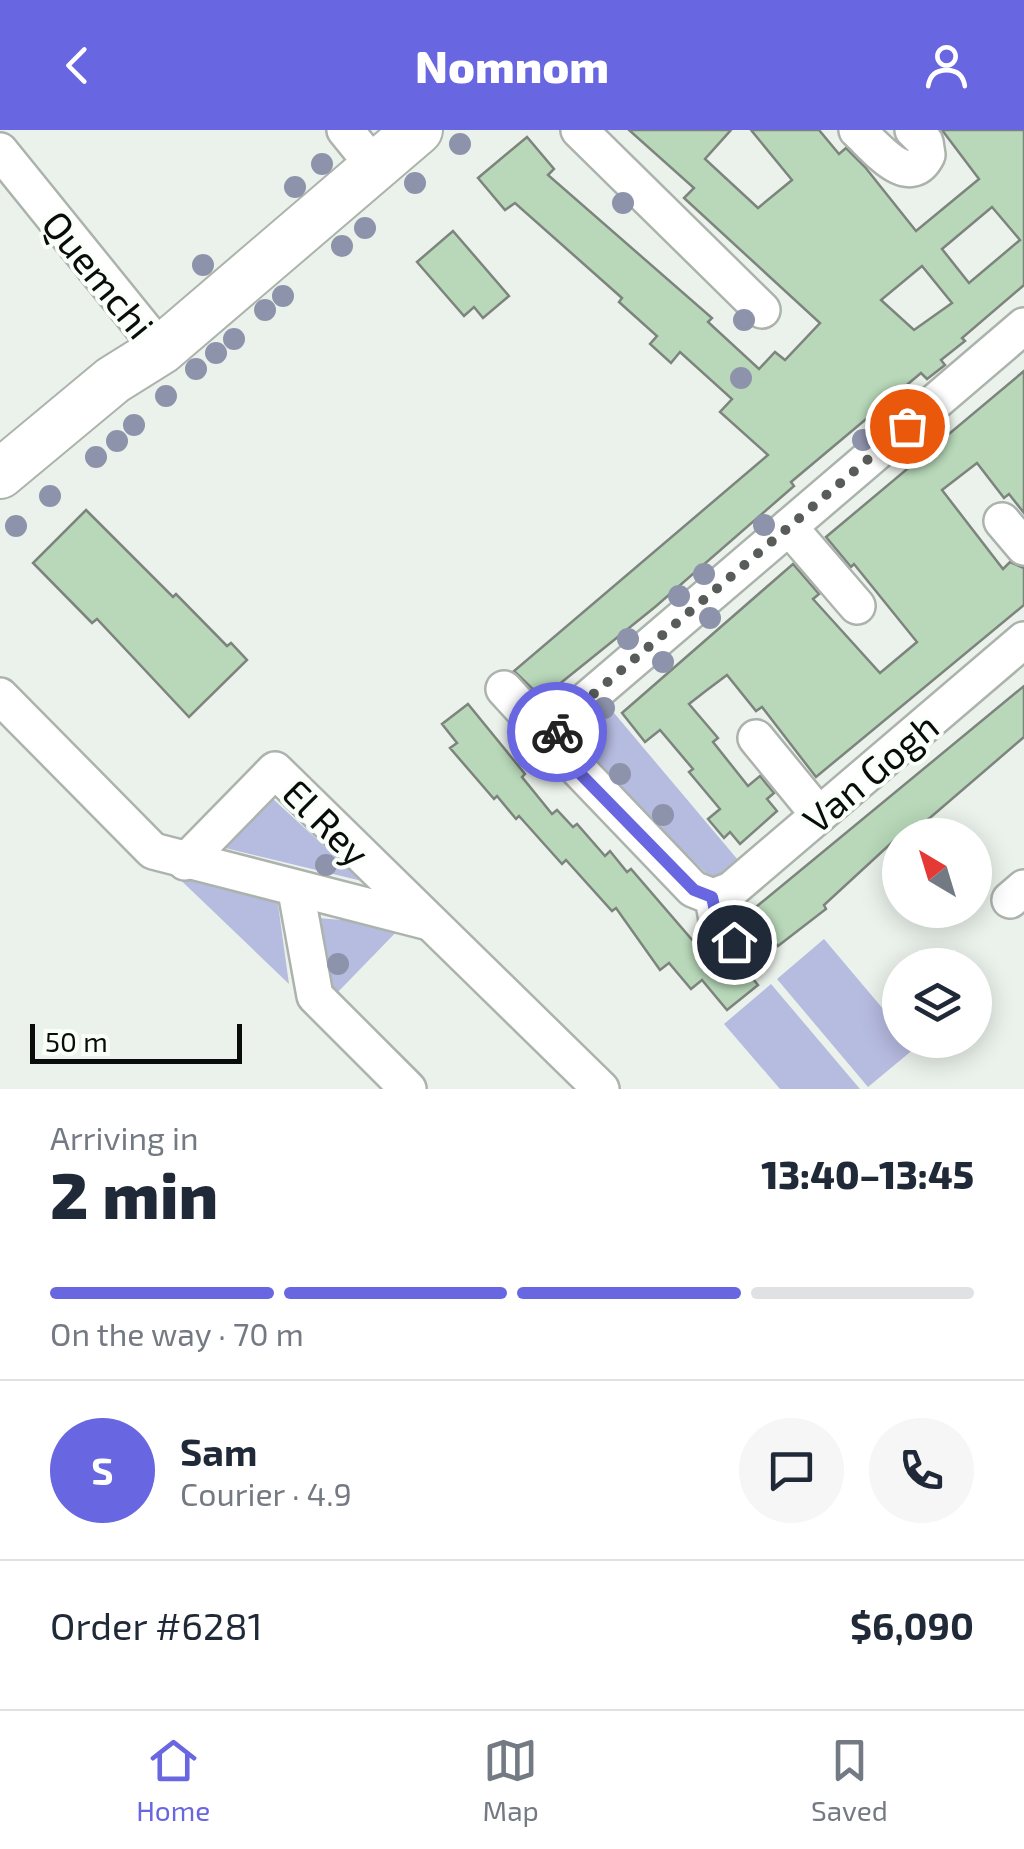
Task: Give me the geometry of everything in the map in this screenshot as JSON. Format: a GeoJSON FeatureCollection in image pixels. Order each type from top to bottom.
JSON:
{"type":"FeatureCollection","features":[{"type":"Feature","properties":{"kind":"main road"},"geometry":{"type":"LineString","coordinates":[[0,474],[113,380],[161,350],[418,130]]}},
{"type":"Feature","properties":{"kind":"main road"},"geometry":{"type":"LineString","coordinates":[[0,504],[130,394],[161,350]]}},
{"type":"Feature","properties":{"kind":"street"},"geometry":{"type":"LineString","coordinates":[[344,130],[375,167]]}},
{"type":"Feature","properties":{"kind":"street"},"geometry":{"type":"LineString","coordinates":[[579,130],[762,310]]}},
{"type":"Feature","properties":{"kind":"street"},"geometry":{"type":"LineString","coordinates":[[857,130],[896,165],[911,170],[919,167],[927,155],[925,142],[913,130]]}},
{"type":"Feature","properties":{"kind":"street","name":"Quemchi"},"geometry":{"type":"LineString","coordinates":[[0,150],[161,350]]}},
{"type":"Feature","properties":{"kind":"street"},"geometry":{"type":"LineString","coordinates":[[734,942],[717,920],[712,897],[694,890],[561,754],[556,736],[563,720],[1024,326]]}},
{"type":"Feature","properties":{"kind":"street"},"geometry":{"type":"LineString","coordinates":[[790,527],[858,606]]}},
{"type":"Feature","properties":{"kind":"street","name":"Van Gogh"},"geometry":{"type":"LineString","coordinates":[[712,897],[731,890],[1024,640]]}},
{"type":"Feature","properties":{"kind":"street"},"geometry":{"type":"LineString","coordinates":[[504,689],[538,726],[556,736]]}},
{"type":"Feature","properties":{"kind":"street","name":"El Rey"},"geometry":{"type":"LineString","coordinates":[[0,696],[153,851],[428,922]]}},
{"type":"Feature","properties":{"kind":"street"},"geometry":{"type":"LineString","coordinates":[[756,738],[819,815]]}},
{"type":"Feature","properties":{"kind":"street","name":"El Rey"},"geometry":{"type":"LineString","coordinates":[[185,862],[275,770],[600,1089]]}},
{"type":"Feature","properties":{"kind":"street"},"geometry":{"type":"LineString","coordinates":[[296,891],[315,996],[408,1089]]}},
{"type":"Feature","properties":{"kind":"shaded area"},"geometry":{"type":"Polygon","coordinates":[[[609,707],[738,860],[712,879],[569,741],[609,707]]]}},
{"type":"Feature","properties":{"kind":"shaded area"},"geometry":{"type":"Polygon","coordinates":[[[272,798],[362,881],[221,847],[272,798]]]}},
{"type":"Feature","properties":{"kind":"shaded area"},"geometry":{"type":"Polygon","coordinates":[[[167,867],[276,890],[289,984],[167,867]]]}},
{"type":"Feature","properties":{"kind":"shaded area"},"geometry":{"type":"Polygon","coordinates":[[[318,918],[403,925],[334,996],[318,918]]]}},
{"type":"Feature","properties":{"kind":"shaded area"},"geometry":{"type":"Polygon","coordinates":[[[824,939],[882,1008],[882,1058],[903,1058],[868,1087],[777,979],[824,939]]]}},
{"type":"Feature","properties":{"kind":"shaded area"},"geometry":{"type":"Polygon","coordinates":[[[771,984],[860,1089],[780,1089],[724,1024],[771,984]]]}},
{"type":"Feature","properties":{"kind":"building"},"geometry":{"type":"Polygon","coordinates":[[[629,130],[731,130],[705,159],[758,208],[792,180],[751,130],[819,130],[839,154],[846,148],[865,167],[916,231],[979,179],[942,130],[1024,130],[1024,285],[962,338],[965,341],[941,360],[945,365],[927,379],[921,373],[791,482],[794,486],[655,607],[542,698],[514,671],[768,455],[720,412],[732,399],[680,352],[671,363],[650,344],[657,336],[619,302],[622,298],[515,203],[505,210],[478,178],[527,137],[554,169],[548,175],[712,318],[708,322],[759,369],[775,352],[785,360],[820,323],[684,198],[694,188],[629,130]],[[992,207],[942,249],[969,283],[1020,240],[992,207]],[[922,266],[881,300],[914,330],[952,303],[922,266]]]}},
{"type":"Feature","properties":{"kind":"building"},"geometry":{"type":"Polygon","coordinates":[[[453,231],[509,296],[483,318],[474,307],[464,316],[417,262],[453,231]]]}},
{"type":"Feature","properties":{"kind":"building"},"geometry":{"type":"Polygon","coordinates":[[[1024,371],[1024,513],[1009,494],[1004,498],[977,463],[942,490],[1003,569],[1010,562],[1024,568],[1024,605],[816,777],[762,707],[756,711],[727,675],[707,690],[689,704],[718,738],[713,742],[748,786],[760,776],[774,793],[767,799],[777,811],[740,844],[730,832],[724,838],[708,819],[720,809],[689,772],[693,769],[660,730],[645,742],[622,713],[793,564],[819,594],[813,599],[880,673],[917,642],[854,564],[851,567],[826,537],[1024,371]]]}},
{"type":"Feature","properties":{"kind":"building"},"geometry":{"type":"Polygon","coordinates":[[[86,510],[173,597],[176,594],[227,646],[231,643],[247,660],[189,717],[97,619],[92,623],[33,563],[86,510]]]}},
{"type":"Feature","properties":{"kind":"building"},"geometry":{"type":"Polygon","coordinates":[[[1024,686],[1024,737],[930,818],[882,818],[882,852],[824,905],[826,909],[778,946],[750,912],[1024,686]]]}},
{"type":"Feature","properties":{"kind":"building"},"geometry":{"type":"Polygon","coordinates":[[[468,704],[552,814],[557,810],[573,827],[577,824],[605,856],[610,851],[627,872],[631,869],[700,949],[707,944],[727,968],[739,962],[758,985],[727,1010],[702,980],[691,989],[669,963],[660,970],[616,908],[612,911],[566,860],[562,864],[519,816],[516,819],[497,796],[494,799],[450,748],[457,743],[442,724],[468,704]]]}},
{"type":"Feature","properties":{"kind":"way so far"},"geometry":{"type":"LineString","coordinates":[[557,732],[563,720],[907,426]]}},
{"type":"Feature","properties":{"kind":"route"},"geometry":{"type":"LineString","coordinates":[[557,732],[556,746],[561,754],[694,890],[712,897],[717,920],[734,942]]}}]}
